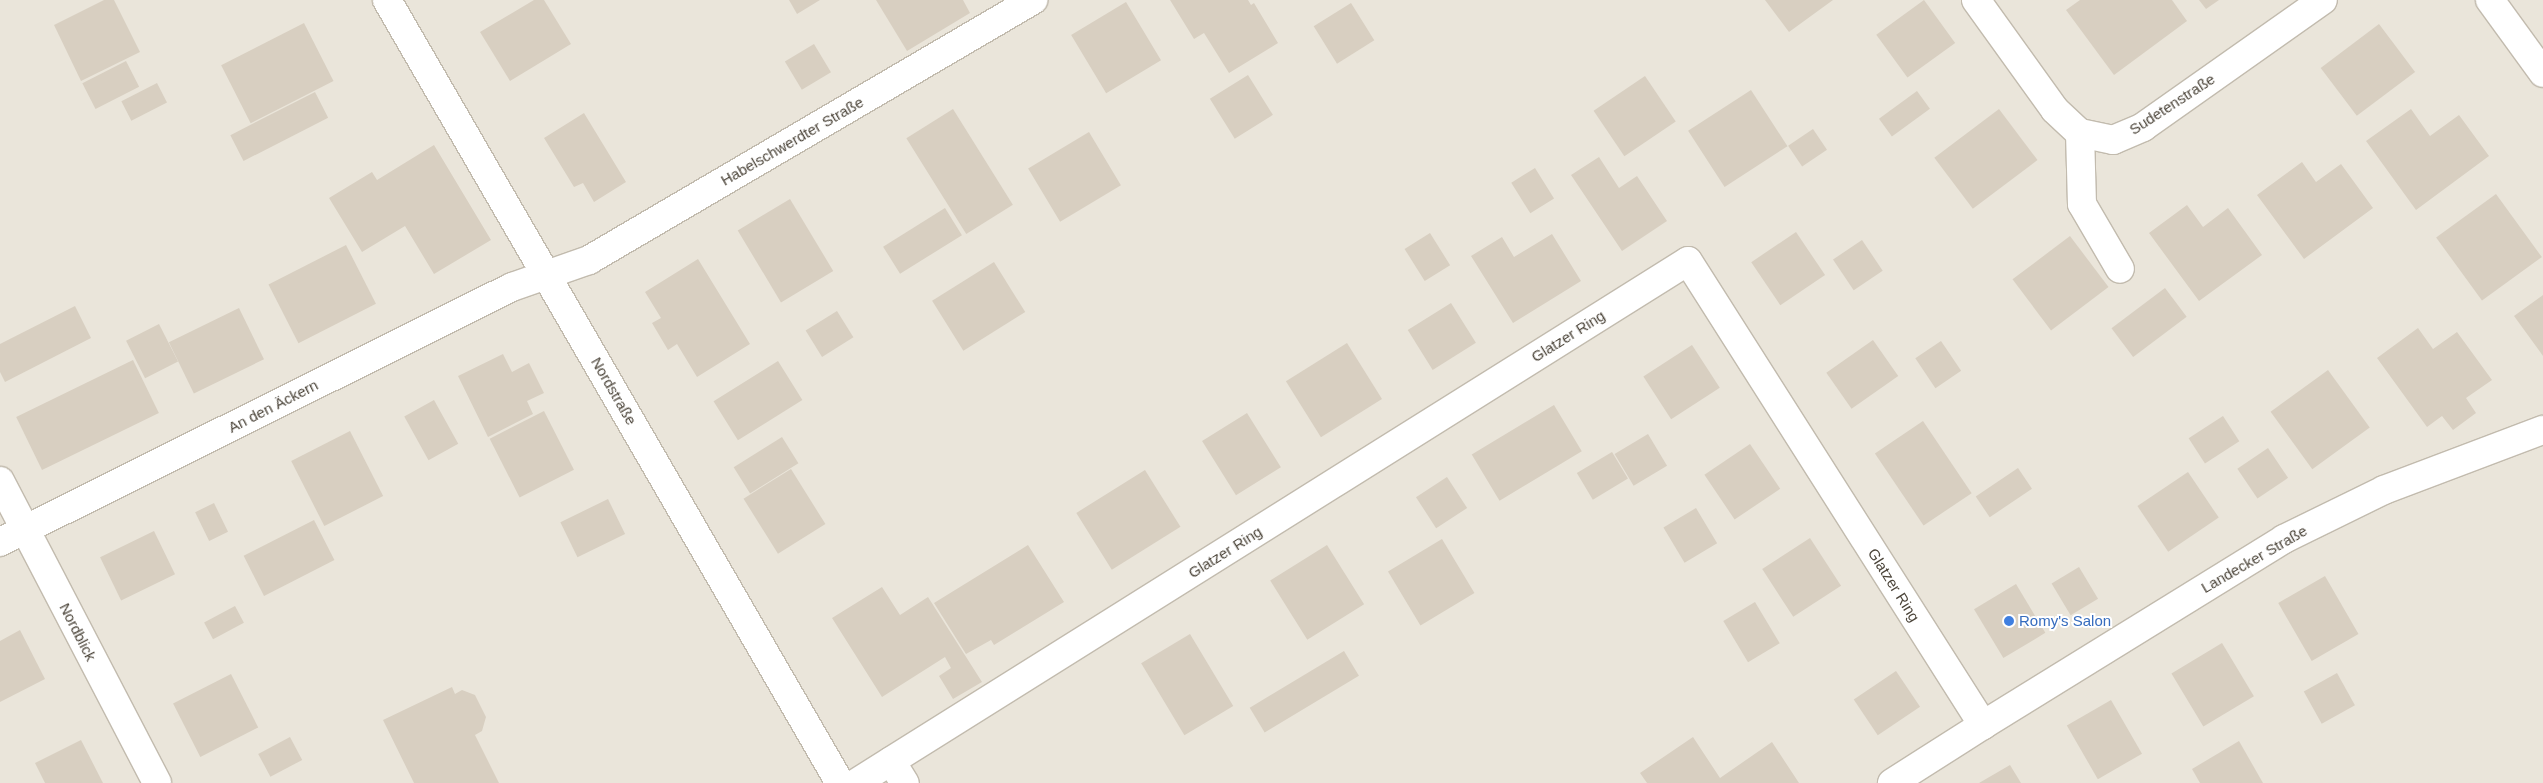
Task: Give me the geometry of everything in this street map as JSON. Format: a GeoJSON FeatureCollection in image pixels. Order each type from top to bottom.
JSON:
{"type":"FeatureCollection","features":[{"type":"Feature","properties":{"kind":"street","name":"Nordstraße"},"geometry":{"type":"LineString","coordinates":[[386,0],[548,275],[840,783]]}},
{"type":"Feature","properties":{"kind":"street","name":"Habelschwerdter Straße"},"geometry":{"type":"LineString","coordinates":[[548,275],[589,260],[1033,0]]}},
{"type":"Feature","properties":{"kind":"street"},"geometry":{"type":"LineString","coordinates":[[1976,0],[2055,110],[2080,133],[2078,174],[2082,204],[2120,269]]}},
{"type":"Feature","properties":{"kind":"street","name":"Sudetenstraße"},"geometry":{"type":"LineString","coordinates":[[2080,133],[2113,140],[2142,127],[2323,0]]}},
{"type":"Feature","properties":{"kind":"street"},"geometry":{"type":"LineString","coordinates":[[2490,0],[2543,73]]}},
{"type":"Feature","properties":{"kind":"street","name":"Glatzer Ring"},"geometry":{"type":"LineString","coordinates":[[856,783],[898,772],[1688,261],[1983,725]]}},
{"type":"Feature","properties":{"kind":"street","name":"An den Äckern"},"geometry":{"type":"LineString","coordinates":[[0,542],[512,287],[548,275]]}},
{"type":"Feature","properties":{"kind":"street","name":"Landecker Straße"},"geometry":{"type":"LineString","coordinates":[[1983,725],[2284,539],[2384,490],[2543,430]]}},
{"type":"Feature","properties":{"kind":"street","name":"Nordblick"},"geometry":{"type":"LineString","coordinates":[[0,481],[157,783]]}},
{"type":"Feature","properties":{"kind":"street"},"geometry":{"type":"LineString","coordinates":[[1892,783],[1983,725]]}},
{"type":"Feature","properties":{"kind":"shaded area"},"geometry":{"type":"Polygon","coordinates":[[[0,0],[2543,0],[2543,783],[0,783],[0,0]]]}},
{"type":"Feature","properties":{"kind":"building"},"geometry":{"type":"Polygon","coordinates":[[[104,0],[114,0],[140,52],[81,81],[54,25],[104,0]]]}},
{"type":"Feature","properties":{"kind":"building"},"geometry":{"type":"Polygon","coordinates":[[[534,0],[544,0],[571,44],[510,81],[480,32],[534,0]]]}},
{"type":"Feature","properties":{"kind":"building"},"geometry":{"type":"Polygon","coordinates":[[[789,0],[820,0],[797,14],[789,0]]]}},
{"type":"Feature","properties":{"kind":"building"},"geometry":{"type":"Polygon","coordinates":[[[876,0],[963,0],[970,13],[907,51],[876,0]]]}},
{"type":"Feature","properties":{"kind":"building"},"geometry":{"type":"Polygon","coordinates":[[[1170,0],[1248,0],[1251,5],[1254,3],[1278,43],[1229,73],[1204,33],[1194,39],[1170,0]]]}},
{"type":"Feature","properties":{"kind":"building"},"geometry":{"type":"Polygon","coordinates":[[[1765,0],[1833,0],[1789,32],[1765,0]]]}},
{"type":"Feature","properties":{"kind":"building"},"geometry":{"type":"Polygon","coordinates":[[[1924,0],[1955,43],[1907,78],[1876,35],[1924,0]]]}},
{"type":"Feature","properties":{"kind":"building"},"geometry":{"type":"Polygon","coordinates":[[[2080,0],[2172,0],[2187,21],[2114,75],[2066,10],[2080,0]]]}},
{"type":"Feature","properties":{"kind":"building"},"geometry":{"type":"Polygon","coordinates":[[[2199,0],[2219,0],[2206,9],[2199,0]]]}},
{"type":"Feature","properties":{"kind":"building"},"geometry":{"type":"Polygon","coordinates":[[[1126,2],[1161,60],[1106,93],[1071,35],[1126,2]]]}},
{"type":"Feature","properties":{"kind":"building"},"geometry":{"type":"Polygon","coordinates":[[[1351,3],[1374,40],[1337,64],[1314,26],[1351,3]]]}},
{"type":"Feature","properties":{"kind":"building"},"geometry":{"type":"Polygon","coordinates":[[[304,23],[334,81],[251,123],[221,65],[304,23]]]}},
{"type":"Feature","properties":{"kind":"building"},"geometry":{"type":"Polygon","coordinates":[[[2379,24],[2415,72],[2357,116],[2321,68],[2379,24]]]}},
{"type":"Feature","properties":{"kind":"building"},"geometry":{"type":"Polygon","coordinates":[[[814,44],[831,72],[802,90],[785,62],[814,44]]]}},
{"type":"Feature","properties":{"kind":"building"},"geometry":{"type":"Polygon","coordinates":[[[126,61],[139,87],[96,109],[82,83],[126,61]]]}},
{"type":"Feature","properties":{"kind":"building"},"geometry":{"type":"Polygon","coordinates":[[[1248,75],[1273,115],[1235,139],[1210,99],[1248,75]]]}},
{"type":"Feature","properties":{"kind":"building"},"geometry":{"type":"Polygon","coordinates":[[[1645,76],[1676,122],[1624,156],[1594,111],[1645,76]]]}},
{"type":"Feature","properties":{"kind":"building"},"geometry":{"type":"Polygon","coordinates":[[[157,83],[167,103],[131,121],[121,101],[157,83]]]}},
{"type":"Feature","properties":{"kind":"building"},"geometry":{"type":"Polygon","coordinates":[[[1751,90],[1787,146],[1725,187],[1688,131],[1751,90]]]}},
{"type":"Feature","properties":{"kind":"building"},"geometry":{"type":"Polygon","coordinates":[[[1917,91],[1930,109],[1892,136],[1879,119],[1917,91]]]}},
{"type":"Feature","properties":{"kind":"building"},"geometry":{"type":"Polygon","coordinates":[[[315,92],[328,118],[244,161],[230,135],[315,92]]]}},
{"type":"Feature","properties":{"kind":"building"},"geometry":{"type":"Polygon","coordinates":[[[953,109],[1013,205],[966,234],[906,138],[953,109]]]}},
{"type":"Feature","properties":{"kind":"building"},"geometry":{"type":"Polygon","coordinates":[[[1999,109],[2038,160],[1973,209],[1934,158],[1999,109]]]}},
{"type":"Feature","properties":{"kind":"building"},"geometry":{"type":"Polygon","coordinates":[[[2411,109],[2430,136],[2459,115],[2489,156],[2416,210],[2366,141],[2411,109]]]}},
{"type":"Feature","properties":{"kind":"building"},"geometry":{"type":"Polygon","coordinates":[[[584,113],[626,182],[594,202],[583,183],[574,187],[544,138],[584,113]]]}},
{"type":"Feature","properties":{"kind":"building"},"geometry":{"type":"Polygon","coordinates":[[[1813,129],[1827,150],[1802,167],[1788,146],[1813,129]]]}},
{"type":"Feature","properties":{"kind":"building"},"geometry":{"type":"Polygon","coordinates":[[[1089,132],[1121,185],[1060,222],[1028,169],[1089,132]]]}},
{"type":"Feature","properties":{"kind":"building"},"geometry":{"type":"Polygon","coordinates":[[[434,145],[491,240],[434,274],[405,226],[362,252],[329,198],[372,172],[377,180],[434,145]]]}},
{"type":"Feature","properties":{"kind":"building"},"geometry":{"type":"Polygon","coordinates":[[[1599,157],[1619,188],[1637,176],[1667,221],[1622,251],[1571,175],[1599,157]]]}},
{"type":"Feature","properties":{"kind":"building"},"geometry":{"type":"Polygon","coordinates":[[[2302,162],[2316,182],[2341,164],[2373,208],[2304,259],[2257,195],[2302,162]]]}},
{"type":"Feature","properties":{"kind":"building"},"geometry":{"type":"Polygon","coordinates":[[[1535,168],[1554,199],[1530,213],[1511,183],[1535,168]]]}},
{"type":"Feature","properties":{"kind":"building"},"geometry":{"type":"Polygon","coordinates":[[[2496,194],[2542,257],[2482,301],[2436,237],[2496,194]]]}},
{"type":"Feature","properties":{"kind":"building"},"geometry":{"type":"Polygon","coordinates":[[[790,199],[833,271],[781,302],[738,230],[790,199]]]}},
{"type":"Feature","properties":{"kind":"building"},"geometry":{"type":"Polygon","coordinates":[[[2187,205],[2203,227],[2228,208],[2262,255],[2199,301],[2149,233],[2187,205]]]}},
{"type":"Feature","properties":{"kind":"building"},"geometry":{"type":"Polygon","coordinates":[[[945,208],[962,235],[900,274],[883,247],[945,208]]]}},
{"type":"Feature","properties":{"kind":"building"},"geometry":{"type":"Polygon","coordinates":[[[1796,232],[1825,275],[1780,305],[1751,262],[1796,232]]]}},
{"type":"Feature","properties":{"kind":"building"},"geometry":{"type":"Polygon","coordinates":[[[1430,233],[1450,265],[1425,281],[1405,249],[1430,233]]]}},
{"type":"Feature","properties":{"kind":"building"},"geometry":{"type":"Polygon","coordinates":[[[1552,234],[1581,281],[1513,323],[1471,256],[1502,237],[1514,257],[1552,234]]]}},
{"type":"Feature","properties":{"kind":"building"},"geometry":{"type":"Polygon","coordinates":[[[2070,236],[2109,287],[2051,330],[2012,279],[2070,236]]]}},
{"type":"Feature","properties":{"kind":"building"},"geometry":{"type":"Polygon","coordinates":[[[1862,240],[1883,271],[1854,290],[1833,260],[1862,240]]]}},
{"type":"Feature","properties":{"kind":"building"},"geometry":{"type":"Polygon","coordinates":[[[346,245],[376,304],[298,343],[268,284],[346,245]]]}},
{"type":"Feature","properties":{"kind":"building"},"geometry":{"type":"Polygon","coordinates":[[[698,259],[750,344],[697,377],[677,344],[668,350],[652,323],[661,318],[645,292],[698,259]]]}},
{"type":"Feature","properties":{"kind":"building"},"geometry":{"type":"Polygon","coordinates":[[[994,262],[1025,312],[963,351],[932,301],[994,262]]]}},
{"type":"Feature","properties":{"kind":"building"},"geometry":{"type":"Polygon","coordinates":[[[2165,288],[2187,317],[2133,357],[2111,328],[2165,288]]]}},
{"type":"Feature","properties":{"kind":"building"},"geometry":{"type":"Polygon","coordinates":[[[2543,295],[2543,356],[2514,316],[2543,295]]]}},
{"type":"Feature","properties":{"kind":"building"},"geometry":{"type":"Polygon","coordinates":[[[1451,303],[1476,343],[1433,370],[1408,330],[1451,303]]]}},
{"type":"Feature","properties":{"kind":"building"},"geometry":{"type":"Polygon","coordinates":[[[75,306],[91,338],[5,382],[0,372],[0,344],[75,306]]]}},
{"type":"Feature","properties":{"kind":"building"},"geometry":{"type":"Polygon","coordinates":[[[239,308],[264,359],[194,393],[169,342],[239,308]]]}},
{"type":"Feature","properties":{"kind":"building"},"geometry":{"type":"Polygon","coordinates":[[[837,311],[853,337],[822,357],[806,331],[837,311]]]}},
{"type":"Feature","properties":{"kind":"building"},"geometry":{"type":"Polygon","coordinates":[[[159,324],[178,361],[145,378],[126,341],[159,324]]]}},
{"type":"Feature","properties":{"kind":"building"},"geometry":{"type":"Polygon","coordinates":[[[2418,328],[2433,349],[2457,332],[2492,380],[2466,398],[2476,413],[2453,430],[2442,416],[2427,427],[2377,358],[2418,328]]]}},
{"type":"Feature","properties":{"kind":"building"},"geometry":{"type":"Polygon","coordinates":[[[1873,340],[1898,376],[1852,409],[1826,373],[1873,340]]]}},
{"type":"Feature","properties":{"kind":"building"},"geometry":{"type":"Polygon","coordinates":[[[1941,341],[1961,371],[1935,388],[1915,358],[1941,341]]]}},
{"type":"Feature","properties":{"kind":"building"},"geometry":{"type":"Polygon","coordinates":[[[1347,343],[1382,399],[1321,437],[1286,381],[1347,343]]]}},
{"type":"Feature","properties":{"kind":"building"},"geometry":{"type":"Polygon","coordinates":[[[1692,345],[1720,388],[1671,419],[1643,377],[1692,345]]]}},
{"type":"Feature","properties":{"kind":"building"},"geometry":{"type":"Polygon","coordinates":[[[503,354],[512,372],[529,363],[544,393],[527,401],[533,414],[488,437],[458,376],[503,354]]]}},
{"type":"Feature","properties":{"kind":"building"},"geometry":{"type":"Polygon","coordinates":[[[133,360],[159,413],[42,470],[16,417],[133,360]]]}},
{"type":"Feature","properties":{"kind":"building"},"geometry":{"type":"Polygon","coordinates":[[[778,361],[802,400],[738,440],[714,401],[778,361]]]}},
{"type":"Feature","properties":{"kind":"building"},"geometry":{"type":"Polygon","coordinates":[[[2328,370],[2370,427],[2312,469],[2271,412],[2328,370]]]}},
{"type":"Feature","properties":{"kind":"building"},"geometry":{"type":"Polygon","coordinates":[[[434,400],[458,444],[429,460],[404,416],[434,400]]]}},
{"type":"Feature","properties":{"kind":"building"},"geometry":{"type":"Polygon","coordinates":[[[1554,405],[1582,451],[1500,501],[1472,454],[1554,405]]]}},
{"type":"Feature","properties":{"kind":"building"},"geometry":{"type":"Polygon","coordinates":[[[544,411],[574,470],[520,497],[490,439],[544,411]]]}},
{"type":"Feature","properties":{"kind":"building"},"geometry":{"type":"Polygon","coordinates":[[[1247,413],[1281,467],[1236,495],[1202,441],[1247,413]]]}},
{"type":"Feature","properties":{"kind":"building"},"geometry":{"type":"Polygon","coordinates":[[[2223,416],[2239,441],[2205,463],[2189,438],[2223,416]]]}},
{"type":"Feature","properties":{"kind":"building"},"geometry":{"type":"Polygon","coordinates":[[[1923,421],[1972,493],[1924,526],[1875,453],[1923,421]]]}},
{"type":"Feature","properties":{"kind":"building"},"geometry":{"type":"Polygon","coordinates":[[[350,431],[383,496],[324,526],[291,461],[350,431]]]}},
{"type":"Feature","properties":{"kind":"building"},"geometry":{"type":"Polygon","coordinates":[[[1648,434],[1667,466],[1634,486],[1615,454],[1648,434]]]}},
{"type":"Feature","properties":{"kind":"building"},"geometry":{"type":"Polygon","coordinates":[[[782,437],[798,463],[750,493],[734,467],[782,437]]]}},
{"type":"Feature","properties":{"kind":"building"},"geometry":{"type":"Polygon","coordinates":[[[1750,444],[1780,489],[1735,520],[1704,475],[1750,444]]]}},
{"type":"Feature","properties":{"kind":"building"},"geometry":{"type":"Polygon","coordinates":[[[2268,448],[2288,478],[2257,499],[2237,469],[2268,448]]]}},
{"type":"Feature","properties":{"kind":"building"},"geometry":{"type":"Polygon","coordinates":[[[1612,452],[1628,479],[1593,500],[1577,473],[1612,452]]]}},
{"type":"Feature","properties":{"kind":"building"},"geometry":{"type":"Polygon","coordinates":[[[2018,468],[2032,489],[1990,517],[1976,497],[2018,468]]]}},
{"type":"Feature","properties":{"kind":"building"},"geometry":{"type":"Polygon","coordinates":[[[791,469],[825,524],[778,554],[744,499],[791,469]]]}},
{"type":"Feature","properties":{"kind":"building"},"geometry":{"type":"Polygon","coordinates":[[[1145,470],[1181,527],[1112,570],[1076,513],[1145,470]]]}},
{"type":"Feature","properties":{"kind":"building"},"geometry":{"type":"Polygon","coordinates":[[[2188,472],[2219,518],[2168,552],[2137,506],[2188,472]]]}},
{"type":"Feature","properties":{"kind":"building"},"geometry":{"type":"Polygon","coordinates":[[[1447,477],[1467,508],[1436,528],[1416,497],[1447,477]]]}},
{"type":"Feature","properties":{"kind":"building"},"geometry":{"type":"Polygon","coordinates":[[[608,499],[625,534],[577,557],[560,522],[608,499]]]}},
{"type":"Feature","properties":{"kind":"building"},"geometry":{"type":"Polygon","coordinates":[[[214,503],[228,532],[209,541],[195,512],[214,503]]]}},
{"type":"Feature","properties":{"kind":"building"},"geometry":{"type":"Polygon","coordinates":[[[1696,508],[1717,543],[1685,563],[1663,528],[1696,508]]]}},
{"type":"Feature","properties":{"kind":"building"},"geometry":{"type":"Polygon","coordinates":[[[314,520],[334,560],[264,596],[244,556],[314,520]]]}},
{"type":"Feature","properties":{"kind":"building"},"geometry":{"type":"Polygon","coordinates":[[[154,531],[175,574],[121,600],[100,557],[154,531]]]}},
{"type":"Feature","properties":{"kind":"building"},"geometry":{"type":"Polygon","coordinates":[[[1810,538],[1841,586],[1793,617],[1762,569],[1810,538]]]}},
{"type":"Feature","properties":{"kind":"building"},"geometry":{"type":"Polygon","coordinates":[[[1442,539],[1474,593],[1420,625],[1388,571],[1442,539]]]}},
{"type":"Feature","properties":{"kind":"building"},"geometry":{"type":"Polygon","coordinates":[[[1028,545],[1064,602],[994,645],[991,640],[966,654],[934,603],[1028,545]]]}},
{"type":"Feature","properties":{"kind":"building"},"geometry":{"type":"Polygon","coordinates":[[[1327,545],[1364,604],[1307,640],[1270,581],[1327,545]]]}},
{"type":"Feature","properties":{"kind":"building"},"geometry":{"type":"Polygon","coordinates":[[[2079,567],[2098,599],[2071,615],[2052,583],[2079,567]]]}},
{"type":"Feature","properties":{"kind":"building"},"geometry":{"type":"Polygon","coordinates":[[[2325,576],[2358,634],[2312,661],[2278,603],[2325,576]]]}},
{"type":"Feature","properties":{"kind":"building","name":"Romy's Salon"},"geometry":{"type":"Polygon","coordinates":[[[2016,584],[2045,633],[2003,658],[1974,609],[2016,584]]]}},
{"type":"Feature","properties":{"kind":"building"},"geometry":{"type":"Polygon","coordinates":[[[882,587],[900,615],[928,597],[982,682],[953,699],[939,676],[951,668],[945,657],[882,697],[832,618],[882,587]]]}},
{"type":"Feature","properties":{"kind":"building"},"geometry":{"type":"Polygon","coordinates":[[[1755,602],[1780,643],[1748,662],[1723,621],[1755,602]]]}},
{"type":"Feature","properties":{"kind":"building"},"geometry":{"type":"Polygon","coordinates":[[[235,606],[244,623],[213,639],[204,622],[235,606]]]}},
{"type":"Feature","properties":{"kind":"building"},"geometry":{"type":"Polygon","coordinates":[[[20,630],[45,679],[0,702],[0,641],[20,630]]]}},
{"type":"Feature","properties":{"kind":"building"},"geometry":{"type":"Polygon","coordinates":[[[1190,634],[1233,706],[1184,735],[1141,663],[1190,634]]]}},
{"type":"Feature","properties":{"kind":"building"},"geometry":{"type":"Polygon","coordinates":[[[2222,643],[2254,696],[2203,727],[2171,673],[2222,643]]]}},
{"type":"Feature","properties":{"kind":"building"},"geometry":{"type":"Polygon","coordinates":[[[1344,651],[1359,676],[1265,733],[1250,708],[1344,651]]]}},
{"type":"Feature","properties":{"kind":"building"},"geometry":{"type":"Polygon","coordinates":[[[1896,671],[1920,707],[1878,735],[1854,700],[1896,671]]]}},
{"type":"Feature","properties":{"kind":"building"},"geometry":{"type":"Polygon","coordinates":[[[2337,673],[2355,705],[2322,724],[2304,691],[2337,673]]]}},
{"type":"Feature","properties":{"kind":"building"},"geometry":{"type":"Polygon","coordinates":[[[231,674],[258,727],[200,757],[173,704],[231,674]]]}},
{"type":"Feature","properties":{"kind":"building"},"geometry":{"type":"Polygon","coordinates":[[[452,687],[455,694],[462,690],[475,695],[486,717],[482,731],[475,735],[499,783],[414,783],[383,720],[452,687]]]}},
{"type":"Feature","properties":{"kind":"building"},"geometry":{"type":"Polygon","coordinates":[[[2111,700],[2142,754],[2098,779],[2067,726],[2111,700]]]}},
{"type":"Feature","properties":{"kind":"building"},"geometry":{"type":"Polygon","coordinates":[[[290,737],[302,760],[270,777],[258,754],[290,737]]]}},
{"type":"Feature","properties":{"kind":"building"},"geometry":{"type":"Polygon","coordinates":[[[1693,737],[1720,778],[1772,742],[1799,783],[1647,783],[1640,773],[1693,737]]]}},
{"type":"Feature","properties":{"kind":"building"},"geometry":{"type":"Polygon","coordinates":[[[81,740],[103,783],[45,783],[35,763],[81,740]]]}},
{"type":"Feature","properties":{"kind":"building"},"geometry":{"type":"Polygon","coordinates":[[[2239,741],[2263,783],[2200,783],[2192,769],[2239,741]]]}},
{"type":"Feature","properties":{"kind":"building"},"geometry":{"type":"Polygon","coordinates":[[[2010,765],[2021,783],[1979,783],[2010,765]]]}},
{"type":"Feature","properties":{"kind":"place","name":"Romy's Salon"},"geometry":{"type":"Point","coordinates":[2009,621]}}]}
